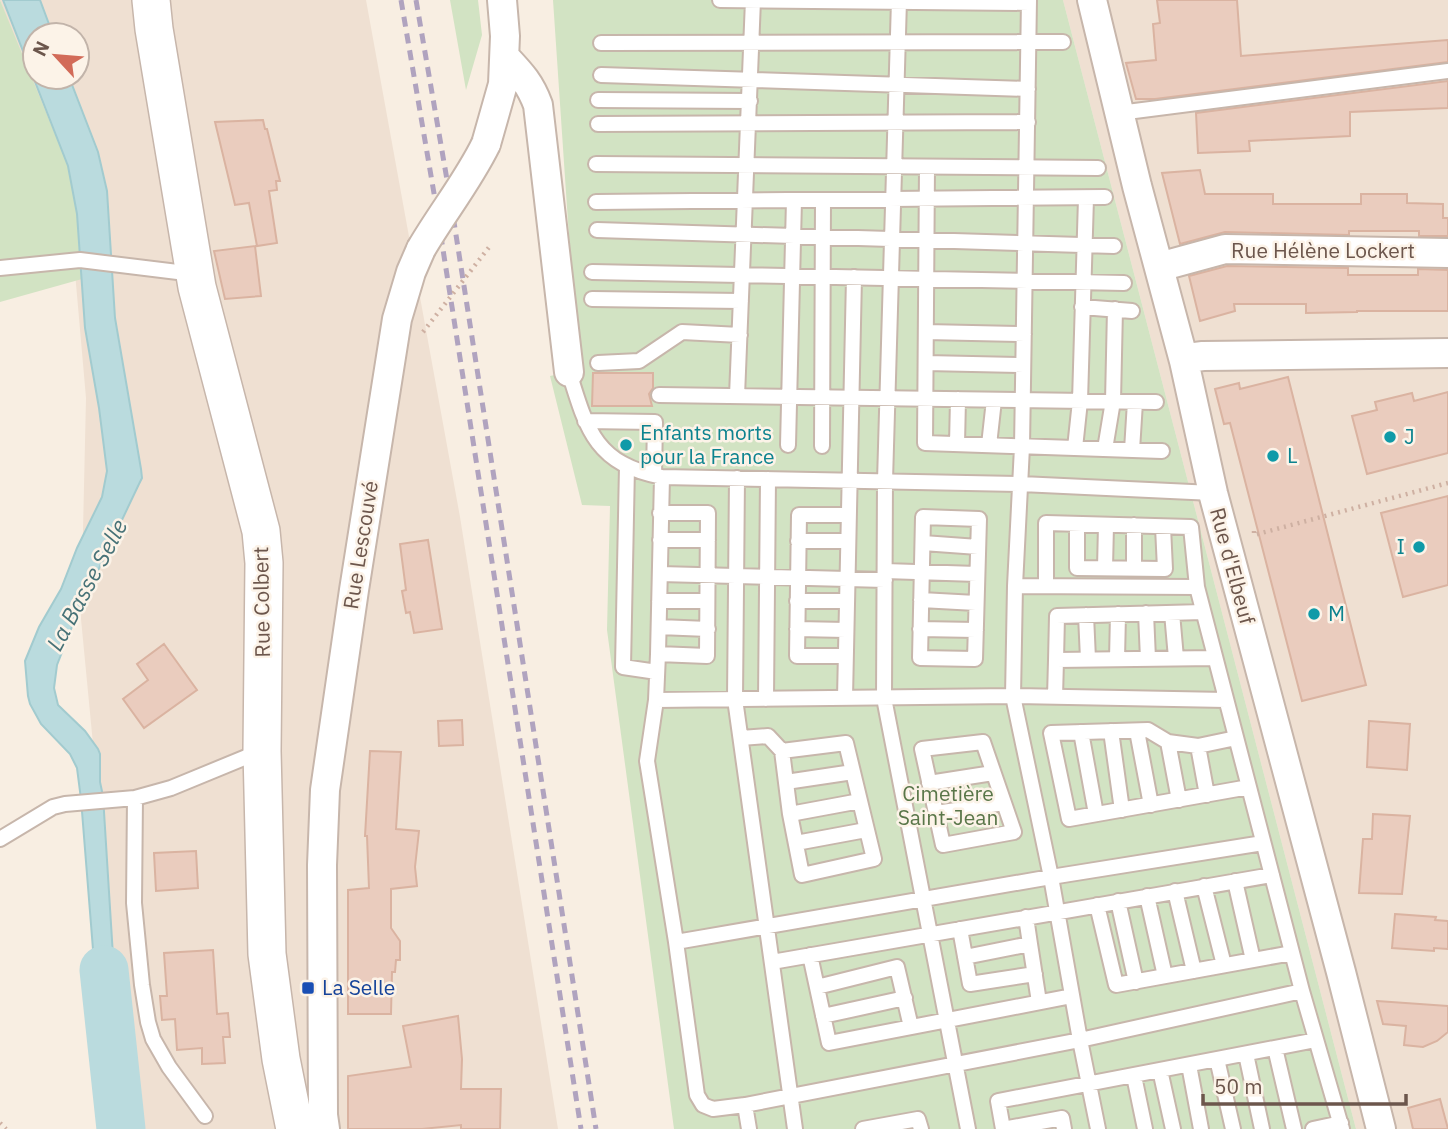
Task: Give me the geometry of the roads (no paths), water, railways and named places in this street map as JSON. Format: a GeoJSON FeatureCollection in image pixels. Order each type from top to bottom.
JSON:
{"type":"FeatureCollection","features":[{"type":"Feature","properties":{"kind":"street","name":"Rue Colbert"},"geometry":{"type":"LineString","coordinates":[[151,0],[197,287],[261,531],[264,562],[262,751],[267,954],[281,1059],[315,1125]]}},
{"type":"Feature","properties":{"kind":"street","name":"Rue Lescouvé"},"geometry":{"type":"LineString","coordinates":[[315,1125],[325,790],[397,319],[421,249],[467,180],[486,144],[503,85],[505,36],[502,0]]}},
{"type":"Feature","properties":{"kind":"street","name":"Rue d'Elbeuf"},"geometry":{"type":"LineString","coordinates":[[1092,0],[1158,267],[1184,360],[1213,494],[1381,1129]]}},
{"type":"Feature","properties":{"kind":"street"},"geometry":{"type":"LineString","coordinates":[[505,57],[525,77],[538,105],[569,372]]}},
{"type":"Feature","properties":{"kind":"street","name":"Rue Hélène Lockert"},"geometry":{"type":"LineString","coordinates":[[1158,267],[1225,249],[1448,253]]}},
{"type":"Feature","properties":{"kind":"street"},"geometry":{"type":"LineString","coordinates":[[1184,360],[1203,356],[1448,353]]}},
{"type":"Feature","properties":{"kind":"lane"},"geometry":{"type":"LineString","coordinates":[[720,0],[1030,1],[1022,447],[1013,696],[1051,877],[1098,1129]]}},
{"type":"Feature","properties":{"kind":"lane"},"geometry":{"type":"LineString","coordinates":[[737,396],[753,0]]}},
{"type":"Feature","properties":{"kind":"lane"},"geometry":{"type":"LineString","coordinates":[[899,1],[886,481],[884,698],[968,1129]]}},
{"type":"Feature","properties":{"kind":"lane"},"geometry":{"type":"LineString","coordinates":[[601,43],[1063,42]]}},
{"type":"Feature","properties":{"kind":"lane"},"geometry":{"type":"LineString","coordinates":[[1119,113],[1448,71]]}},
{"type":"Feature","properties":{"kind":"lane"},"geometry":{"type":"LineString","coordinates":[[601,75],[1028,89]]}},
{"type":"Feature","properties":{"kind":"lane"},"geometry":{"type":"LineString","coordinates":[[598,100],[750,101]]}},
{"type":"Feature","properties":{"kind":"lane"},"geometry":{"type":"LineString","coordinates":[[598,124],[1028,122]]}},
{"type":"Feature","properties":{"kind":"lane"},"geometry":{"type":"LineString","coordinates":[[596,164],[1098,168]]}},
{"type":"Feature","properties":{"kind":"lane"},"geometry":{"type":"LineString","coordinates":[[927,167],[925,443],[1162,451]]}},
{"type":"Feature","properties":{"kind":"lane"},"geometry":{"type":"LineString","coordinates":[[596,202],[1105,197]]}},
{"type":"Feature","properties":{"kind":"lane"},"geometry":{"type":"LineString","coordinates":[[1075,448],[1080,401],[1086,198]]}},
{"type":"Feature","properties":{"kind":"lane"},"geometry":{"type":"LineString","coordinates":[[788,445],[793,200]]}},
{"type":"Feature","properties":{"kind":"lane"},"geometry":{"type":"LineString","coordinates":[[822,446],[823,200]]}},
{"type":"Feature","properties":{"kind":"lane"},"geometry":{"type":"LineString","coordinates":[[597,230],[1114,246]]}},
{"type":"Feature","properties":{"kind":"lane"},"geometry":{"type":"LineString","coordinates":[[0,268],[80,260],[195,274]]}},
{"type":"Feature","properties":{"kind":"lane"},"geometry":{"type":"LineString","coordinates":[[592,272],[1124,283]]}},
{"type":"Feature","properties":{"kind":"lane"},"geometry":{"type":"LineString","coordinates":[[845,698],[854,278]]}},
{"type":"Feature","properties":{"kind":"lane"},"geometry":{"type":"LineString","coordinates":[[592,299],[741,301]]}},
{"type":"Feature","properties":{"kind":"lane"},"geometry":{"type":"LineString","coordinates":[[1082,307],[1132,310]]}},
{"type":"Feature","properties":{"kind":"lane"},"geometry":{"type":"LineString","coordinates":[[1105,450],[1112,401],[1115,309]]}},
{"type":"Feature","properties":{"kind":"lane"},"geometry":{"type":"LineString","coordinates":[[598,363],[639,361],[682,332],[740,335]]}},
{"type":"Feature","properties":{"kind":"lane"},"geometry":{"type":"LineString","coordinates":[[926,332],[1024,334]]}},
{"type":"Feature","properties":{"kind":"lane"},"geometry":{"type":"LineString","coordinates":[[926,363],[1023,365]]}},
{"type":"Feature","properties":{"kind":"lane"},"geometry":{"type":"LineString","coordinates":[[569,372],[585,421],[597,443],[614,459],[643,473],[658,476],[1021,484],[1213,494]]}},
{"type":"Feature","properties":{"kind":"lane"},"geometry":{"type":"LineString","coordinates":[[659,395],[1156,402]]}},
{"type":"Feature","properties":{"kind":"lane"},"geometry":{"type":"LineString","coordinates":[[957,444],[958,399]]}},
{"type":"Feature","properties":{"kind":"lane"},"geometry":{"type":"LineString","coordinates":[[989,445],[994,400]]}},
{"type":"Feature","properties":{"kind":"lane"},"geometry":{"type":"LineString","coordinates":[[1132,450],[1135,402]]}},
{"type":"Feature","properties":{"kind":"lane"},"geometry":{"type":"LineString","coordinates":[[585,421],[655,422],[660,513],[659,627],[656,700],[647,761],[698,1095],[703,1105],[713,1109],[745,1105],[1080,1040],[1302,991]]}},
{"type":"Feature","properties":{"kind":"lane"},"geometry":{"type":"LineString","coordinates":[[627,466],[623,667],[657,672]]}},
{"type":"Feature","properties":{"kind":"lane"},"geometry":{"type":"LineString","coordinates":[[737,478],[735,699],[795,1129]]}},
{"type":"Feature","properties":{"kind":"lane"},"geometry":{"type":"LineString","coordinates":[[766,699],[768,479]]}},
{"type":"Feature","properties":{"kind":"lane"},"geometry":{"type":"LineString","coordinates":[[658,654],[707,656],[708,628],[708,513],[660,513]]}},
{"type":"Feature","properties":{"kind":"lane"},"geometry":{"type":"LineString","coordinates":[[845,656],[797,656],[798,541],[799,515],[848,515]]}},
{"type":"Feature","properties":{"kind":"lane"},"geometry":{"type":"LineString","coordinates":[[923,517],[978,519],[978,547],[975,659],[920,658],[923,517]]}},
{"type":"Feature","properties":{"kind":"lane"},"geometry":{"type":"LineString","coordinates":[[1046,586],[1046,523],[1191,527],[1197,587],[1203,612],[1302,991],[1341,1126],[1313,1129]]}},
{"type":"Feature","properties":{"kind":"lane"},"geometry":{"type":"LineString","coordinates":[[1077,524],[1077,568],[1165,569],[1163,527]]}},
{"type":"Feature","properties":{"kind":"lane"},"geometry":{"type":"LineString","coordinates":[[1105,568],[1106,524]]}},
{"type":"Feature","properties":{"kind":"lane"},"geometry":{"type":"LineString","coordinates":[[1134,525],[1134,569]]}},
{"type":"Feature","properties":{"kind":"lane"},"geometry":{"type":"LineString","coordinates":[[660,541],[708,540]]}},
{"type":"Feature","properties":{"kind":"lane"},"geometry":{"type":"LineString","coordinates":[[798,541],[848,541]]}},
{"type":"Feature","properties":{"kind":"lane"},"geometry":{"type":"LineString","coordinates":[[922,543],[978,547]]}},
{"type":"Feature","properties":{"kind":"lane"},"geometry":{"type":"LineString","coordinates":[[660,574],[847,579],[922,572],[977,574]]}},
{"type":"Feature","properties":{"kind":"lane"},"geometry":{"type":"LineString","coordinates":[[1015,586],[1197,587]]}},
{"type":"Feature","properties":{"kind":"lane"},"geometry":{"type":"LineString","coordinates":[[921,600],[976,603]]}},
{"type":"Feature","properties":{"kind":"lane"},"geometry":{"type":"LineString","coordinates":[[659,601],[708,601]]}},
{"type":"Feature","properties":{"kind":"lane"},"geometry":{"type":"LineString","coordinates":[[797,601],[846,601]]}},
{"type":"Feature","properties":{"kind":"lane"},"geometry":{"type":"LineString","coordinates":[[1055,697],[1057,616],[1203,612]]}},
{"type":"Feature","properties":{"kind":"lane"},"geometry":{"type":"LineString","coordinates":[[1172,613],[1177,658]]}},
{"type":"Feature","properties":{"kind":"lane"},"geometry":{"type":"LineString","coordinates":[[1117,659],[1118,614]]}},
{"type":"Feature","properties":{"kind":"lane"},"geometry":{"type":"LineString","coordinates":[[1146,614],[1148,659]]}},
{"type":"Feature","properties":{"kind":"lane"},"geometry":{"type":"LineString","coordinates":[[1086,615],[1088,659]]}},
{"type":"Feature","properties":{"kind":"lane"},"geometry":{"type":"LineString","coordinates":[[659,627],[708,628]]}},
{"type":"Feature","properties":{"kind":"lane"},"geometry":{"type":"LineString","coordinates":[[797,629],[846,630]]}},
{"type":"Feature","properties":{"kind":"lane"},"geometry":{"type":"LineString","coordinates":[[920,629],[975,630]]}},
{"type":"Feature","properties":{"kind":"lane"},"geometry":{"type":"LineString","coordinates":[[1056,660],[1215,658]]}},
{"type":"Feature","properties":{"kind":"lane"},"geometry":{"type":"LineString","coordinates":[[656,700],[1013,696],[1226,700]]}},
{"type":"Feature","properties":{"kind":"lane"},"geometry":{"type":"LineString","coordinates":[[1236,738],[1198,746],[1168,742],[1148,730],[1051,733],[1069,819],[1249,788]]}},
{"type":"Feature","properties":{"kind":"lane"},"geometry":{"type":"LineString","coordinates":[[1111,731],[1122,810]]}},
{"type":"Feature","properties":{"kind":"lane"},"geometry":{"type":"LineString","coordinates":[[1137,731],[1151,805]]}},
{"type":"Feature","properties":{"kind":"lane"},"geometry":{"type":"LineString","coordinates":[[1081,732],[1096,814]]}},
{"type":"Feature","properties":{"kind":"lane"},"geometry":{"type":"LineString","coordinates":[[741,738],[768,736],[782,751],[790,814],[802,875],[874,859],[846,743],[782,751]]}},
{"type":"Feature","properties":{"kind":"lane"},"geometry":{"type":"LineString","coordinates":[[983,742],[993,773],[1014,832],[943,845],[922,749],[983,742]]}},
{"type":"Feature","properties":{"kind":"lane"},"geometry":{"type":"LineString","coordinates":[[1168,742],[1179,800]]}},
{"type":"Feature","properties":{"kind":"lane"},"geometry":{"type":"LineString","coordinates":[[1198,746],[1207,795]]}},
{"type":"Feature","properties":{"kind":"lane"},"geometry":{"type":"LineString","coordinates":[[0,839],[53,807],[135,797],[171,788],[262,751]]}},
{"type":"Feature","properties":{"kind":"lane"},"geometry":{"type":"LineString","coordinates":[[786,782],[853,772]]}},
{"type":"Feature","properties":{"kind":"lane"},"geometry":{"type":"LineString","coordinates":[[929,783],[993,773]]}},
{"type":"Feature","properties":{"kind":"lane"},"geometry":{"type":"LineString","coordinates":[[135,797],[134,902],[148,1022],[153,1039],[169,1066],[205,1116]]}},
{"type":"Feature","properties":{"kind":"lane"},"geometry":{"type":"LineString","coordinates":[[790,814],[860,801]]}},
{"type":"Feature","properties":{"kind":"lane"},"geometry":{"type":"LineString","coordinates":[[936,813],[1004,803]]}},
{"type":"Feature","properties":{"kind":"lane"},"geometry":{"type":"LineString","coordinates":[[796,842],[866,830]]}},
{"type":"Feature","properties":{"kind":"lane"},"geometry":{"type":"LineString","coordinates":[[676,942],[1264,843]]}},
{"type":"Feature","properties":{"kind":"lane"},"geometry":{"type":"LineString","coordinates":[[772,962],[1272,874]]}},
{"type":"Feature","properties":{"kind":"lane"},"geometry":{"type":"LineString","coordinates":[[1234,881],[1253,960]]}},
{"type":"Feature","properties":{"kind":"lane"},"geometry":{"type":"LineString","coordinates":[[1204,886],[1224,965]]}},
{"type":"Feature","properties":{"kind":"lane"},"geometry":{"type":"LineString","coordinates":[[1175,891],[1194,971]]}},
{"type":"Feature","properties":{"kind":"lane"},"geometry":{"type":"LineString","coordinates":[[1147,896],[1166,976]]}},
{"type":"Feature","properties":{"kind":"lane"},"geometry":{"type":"LineString","coordinates":[[1118,901],[1136,982]]}},
{"type":"Feature","properties":{"kind":"lane"},"geometry":{"type":"LineString","coordinates":[[1097,905],[1116,985],[1292,953]]}},
{"type":"Feature","properties":{"kind":"lane"},"geometry":{"type":"LineString","coordinates":[[1026,917],[1039,1002]]}},
{"type":"Feature","properties":{"kind":"lane"},"geometry":{"type":"LineString","coordinates":[[960,929],[970,984],[1035,974]]}},
{"type":"Feature","properties":{"kind":"lane"},"geometry":{"type":"LineString","coordinates":[[965,957],[1030,944]]}},
{"type":"Feature","properties":{"kind":"lane"},"geometry":{"type":"LineString","coordinates":[[810,955],[829,1043],[1072,996]]}},
{"type":"Feature","properties":{"kind":"lane"},"geometry":{"type":"LineString","coordinates":[[817,987],[897,967],[911,1027]]}},
{"type":"Feature","properties":{"kind":"lane"},"geometry":{"type":"LineString","coordinates":[[823,1016],[905,998]]}},
{"type":"Feature","properties":{"kind":"lane"},"geometry":{"type":"LineString","coordinates":[[1064,1129],[1062,1118],[1003,1129],[998,1101],[1316,1040]]}},
{"type":"Feature","properties":{"kind":"lane"},"geometry":{"type":"LineString","coordinates":[[1275,1048],[1294,1129]]}},
{"type":"Feature","properties":{"kind":"lane"},"geometry":{"type":"LineString","coordinates":[[1246,1054],[1262,1129]]}},
{"type":"Feature","properties":{"kind":"lane"},"geometry":{"type":"LineString","coordinates":[[1217,1059],[1233,1129]]}},
{"type":"Feature","properties":{"kind":"lane"},"geometry":{"type":"LineString","coordinates":[[1189,1065],[1201,1129]]}},
{"type":"Feature","properties":{"kind":"lane"},"geometry":{"type":"LineString","coordinates":[[1160,1070],[1173,1129]]}},
{"type":"Feature","properties":{"kind":"lane"},"geometry":{"type":"LineString","coordinates":[[1134,1076],[1145,1129]]}},
{"type":"Feature","properties":{"kind":"lane"},"geometry":{"type":"LineString","coordinates":[[745,1105],[749,1129]]}},
{"type":"Feature","properties":{"kind":"lane"},"geometry":{"type":"LineString","coordinates":[[866,1129],[895,1126],[918,1119],[921,1129]]}},
{"type":"Feature","properties":{"kind":"water"},"geometry":{"type":"Polygon","coordinates":[[[3,0],[40,0],[48,21],[21,21],[21,46],[3,0]]]}},
{"type":"Feature","properties":{"kind":"water"},"geometry":{"type":"Polygon","coordinates":[[[39,91],[74,91],[98,152],[107,191],[115,318],[142,478],[75,619],[57,665],[54,688],[58,705],[85,731],[100,754],[118,1036],[100,1037],[77,768],[70,754],[41,724],[30,704],[25,661],[102,497],[107,471],[85,328],[77,214],[68,166],[39,91]]]}},
{"type":"Feature","properties":{"kind":"waterway","name":"La Basse Selle"},"geometry":{"type":"LineString","coordinates":[[104,970],[121,1129]]}},
{"type":"Feature","properties":{"kind":"railway"},"geometry":{"type":"LineString","coordinates":[[401,0],[436,205],[581,1129]]}},
{"type":"Feature","properties":{"kind":"railway"},"geometry":{"type":"LineString","coordinates":[[416,0],[451,203],[596,1129]]}},
{"type":"Feature","properties":{"kind":"place","name":"J"},"geometry":{"type":"Point","coordinates":[1390,437]}},
{"type":"Feature","properties":{"kind":"place","name":"Enfants morts pour la France"},"geometry":{"type":"Point","coordinates":[626,445]}},
{"type":"Feature","properties":{"kind":"place","name":"L"},"geometry":{"type":"Point","coordinates":[1273,456]}},
{"type":"Feature","properties":{"kind":"place","name":"I"},"geometry":{"type":"Point","coordinates":[1419,547]}},
{"type":"Feature","properties":{"kind":"place","name":"M"},"geometry":{"type":"Point","coordinates":[1314,614]}},
{"type":"Feature","properties":{"kind":"place","name":"La Selle"},"geometry":{"type":"Point","coordinates":[308,988]}},
{"type":"Feature","properties":{"kind":"park label","name":"Cimetière Saint-Jean"},"geometry":{"type":"Point","coordinates":[948,806]}}]}
